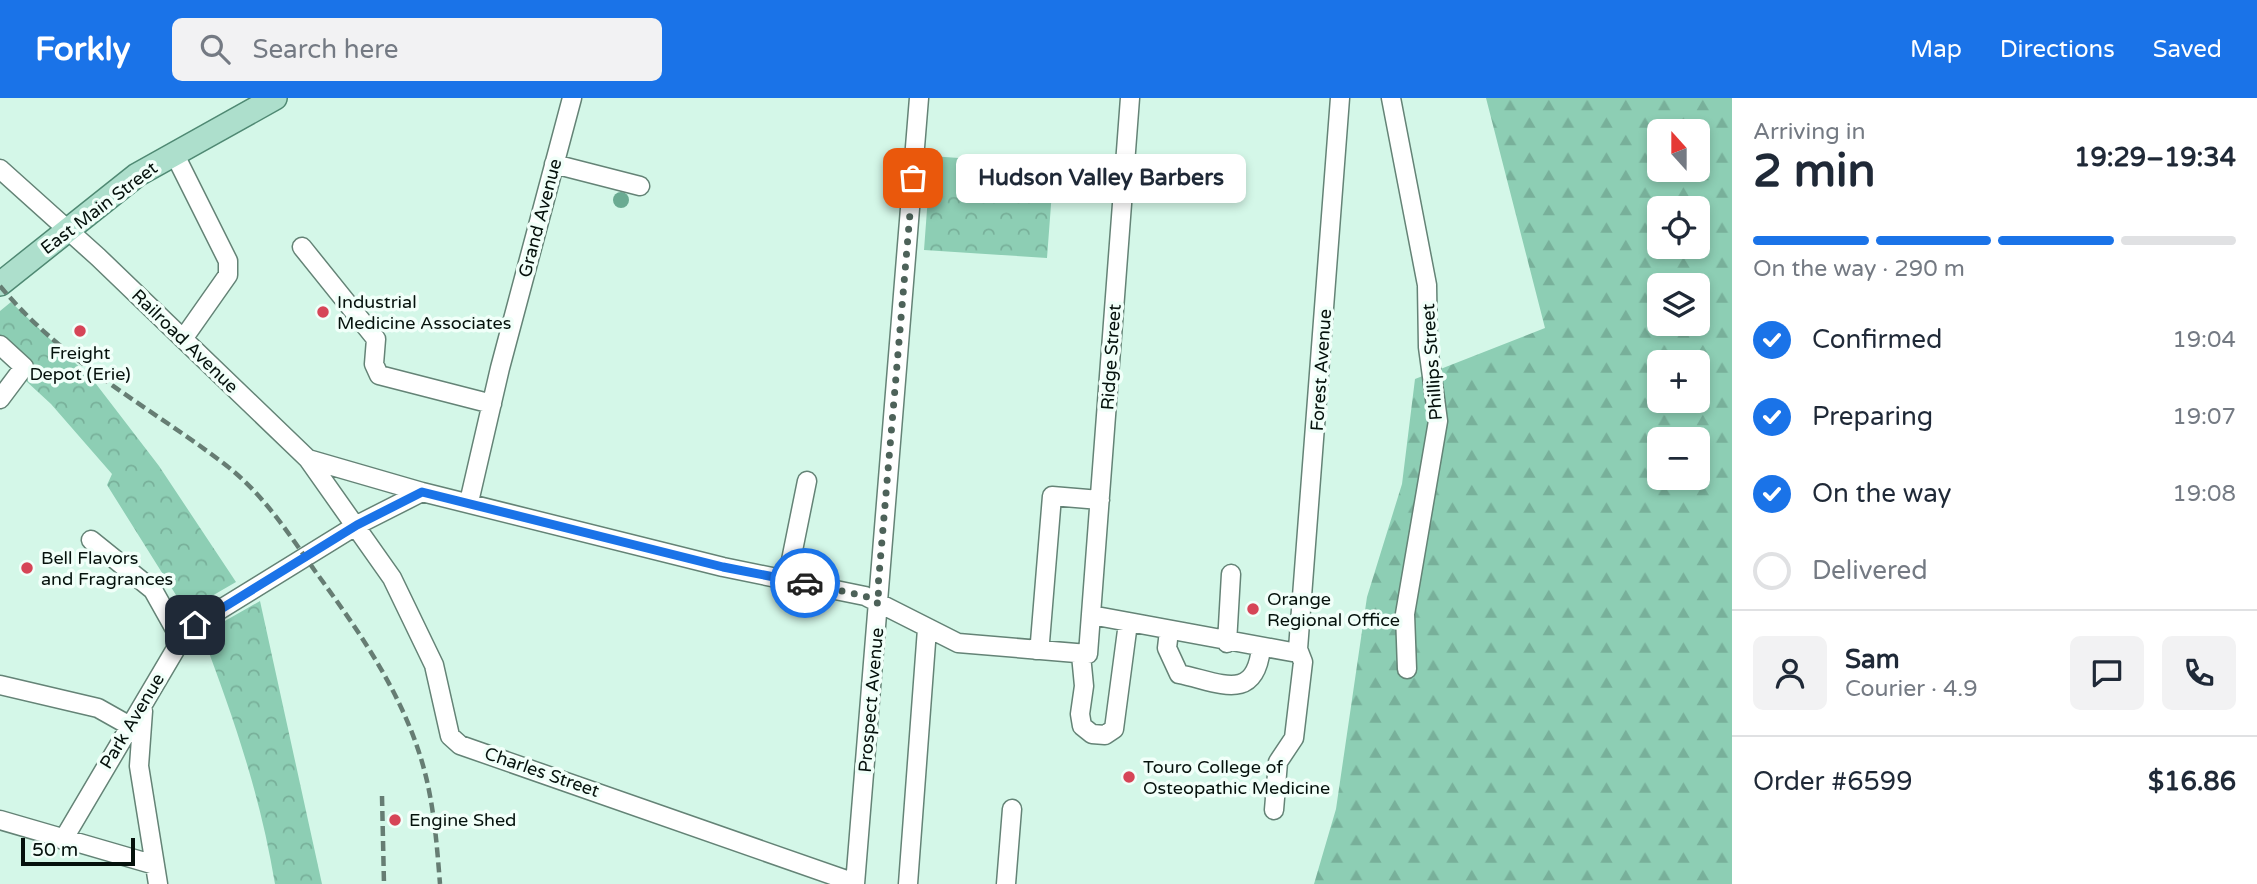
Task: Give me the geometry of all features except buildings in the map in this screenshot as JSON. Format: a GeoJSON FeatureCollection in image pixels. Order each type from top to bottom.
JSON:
{"type":"FeatureCollection","features":[{"type":"Feature","properties":{"kind":"main road","name":"East Main Street"},"geometry":{"type":"LineString","coordinates":[[0,284],[137,175],[272,99]]}},
{"type":"Feature","properties":{"kind":"street","name":"Grand Avenue"},"geometry":{"type":"LineString","coordinates":[[469,502],[572,98]]}},
{"type":"Feature","properties":{"kind":"street","name":"Prospect Avenue"},"geometry":{"type":"LineString","coordinates":[[855,884],[919,98]]}},
{"type":"Feature","properties":{"kind":"street","name":"Ridge Street"},"geometry":{"type":"LineString","coordinates":[[1081,655],[1088,654],[1130,98]]}},
{"type":"Feature","properties":{"kind":"street","name":"Forest Avenue"},"geometry":{"type":"LineString","coordinates":[[1274,810],[1278,762],[1294,738],[1303,662],[1299,645],[1340,98]]}},
{"type":"Feature","properties":{"kind":"street","name":"Phillips Street"},"geometry":{"type":"LineString","coordinates":[[1391,98],[1427,285],[1428,347],[1438,421],[1405,614],[1407,668]]}},
{"type":"Feature","properties":{"kind":"street"},"geometry":{"type":"LineString","coordinates":[[174,153],[228,261],[228,275],[183,339]]}},
{"type":"Feature","properties":{"kind":"street"},"geometry":{"type":"LineString","coordinates":[[554,164],[640,186]]}},
{"type":"Feature","properties":{"kind":"street","name":"Railroad Avenue"},"geometry":{"type":"LineString","coordinates":[[0,170],[98,257],[308,459],[357,525]]}},
{"type":"Feature","properties":{"kind":"street"},"geometry":{"type":"LineString","coordinates":[[302,247],[376,340],[374,363],[379,375],[492,404]]}},
{"type":"Feature","properties":{"kind":"street"},"geometry":{"type":"LineString","coordinates":[[0,345],[24,367],[0,399]]}},
{"type":"Feature","properties":{"kind":"street"},"geometry":{"type":"LineString","coordinates":[[308,459],[422,492],[723,567],[865,596],[958,643],[1081,655],[1084,686],[1080,715],[1082,726],[1092,734],[1105,735],[1114,729],[1128,623]]}},
{"type":"Feature","properties":{"kind":"street"},"geometry":{"type":"LineString","coordinates":[[787,580],[807,481]]}},
{"type":"Feature","properties":{"kind":"street","name":"Park Avenue"},"geometry":{"type":"LineString","coordinates":[[63,840],[181,640],[195,625],[357,525],[422,492]]}},
{"type":"Feature","properties":{"kind":"street"},"geometry":{"type":"LineString","coordinates":[[1036,650],[1040,642],[1052,496],[1100,500]]}},
{"type":"Feature","properties":{"kind":"street","name":"Charles Street"},"geometry":{"type":"LineString","coordinates":[[357,525],[392,578],[413,619],[434,665],[450,736],[460,745],[855,884]]}},
{"type":"Feature","properties":{"kind":"street"},"geometry":{"type":"LineString","coordinates":[[91,540],[153,590],[181,640]]}},
{"type":"Feature","properties":{"kind":"street"},"geometry":{"type":"LineString","coordinates":[[1227,643],[1231,574]]}},
{"type":"Feature","properties":{"kind":"street"},"geometry":{"type":"LineString","coordinates":[[1091,615],[1261,648],[1292,652],[1299,645]]}},
{"type":"Feature","properties":{"kind":"street"},"geometry":{"type":"LineString","coordinates":[[908,884],[927,629]]}},
{"type":"Feature","properties":{"kind":"street"},"geometry":{"type":"LineString","coordinates":[[1169,631],[1167,648],[1178,674],[1238,686],[1251,681],[1259,669],[1261,648]]}},
{"type":"Feature","properties":{"kind":"street"},"geometry":{"type":"LineString","coordinates":[[0,685],[69,699],[98,708],[130,726]]}},
{"type":"Feature","properties":{"kind":"street"},"geometry":{"type":"LineString","coordinates":[[144,703],[139,766],[158,884]]}},
{"type":"Feature","properties":{"kind":"street"},"geometry":{"type":"LineString","coordinates":[[1006,884],[1012,809]]}},
{"type":"Feature","properties":{"kind":"street"},"geometry":{"type":"LineString","coordinates":[[0,820],[155,865]]}},
{"type":"Feature","properties":{"kind":"green space"},"geometry":{"type":"Polygon","coordinates":[[[1486,98],[1732,98],[1732,884],[1314,884],[1336,809],[1367,597],[1402,484],[1415,379],[1545,328],[1486,98]]]}},
{"type":"Feature","properties":{"kind":"green space"},"geometry":{"type":"Polygon","coordinates":[[[931,156],[1054,165],[1047,258],[924,250],[931,156]]]}},
{"type":"Feature","properties":{"kind":"green space"},"geometry":{"type":"Polygon","coordinates":[[[941,163],[971,165],[969,198],[939,196],[941,163]]]}},
{"type":"Feature","properties":{"kind":"green space"},"geometry":{"type":"Polygon","coordinates":[[[11,302],[93,380],[159,466],[236,582],[186,611],[107,485],[112,474],[51,404],[0,357],[0,311],[11,302]]]}},
{"type":"Feature","properties":{"kind":"green space"},"geometry":{"type":"Polygon","coordinates":[[[260,601],[322,884],[275,884],[262,819],[245,757],[202,634],[260,601]]]}},
{"type":"Feature","properties":{"kind":"shaded area"},"geometry":{"type":"Polygon","coordinates":[[[621,192],[627,194],[627,206],[621,208],[615,206],[613,200],[615,194],[621,192]]]}},
{"type":"Feature","properties":{"kind":"railway"},"geometry":{"type":"LineString","coordinates":[[0,286],[25,314],[80,362],[240,477],[285,529],[364,641],[405,715],[427,783],[435,826],[440,884]]}},
{"type":"Feature","properties":{"kind":"railway"},"geometry":{"type":"LineString","coordinates":[[382,796],[384,884]]}},
{"type":"Feature","properties":{"kind":"way so far"},"geometry":{"type":"LineString","coordinates":[[805,583],[865,596],[879,604],[878,587],[913,178]]}},
{"type":"Feature","properties":{"kind":"place","name":"Hudson Valley Barbers"},"geometry":{"type":"Point","coordinates":[913,178]}},
{"type":"Feature","properties":{"kind":"place","name":"Industrial Medicine Associates"},"geometry":{"type":"Point","coordinates":[323,312]}},
{"type":"Feature","properties":{"kind":"place","name":"Freight Depot (Erie)"},"geometry":{"type":"Point","coordinates":[80,331]}},
{"type":"Feature","properties":{"kind":"place","name":"Bell Flavors and Fragrances"},"geometry":{"type":"Point","coordinates":[27,568]}},
{"type":"Feature","properties":{"kind":"place","name":"Orange Regional Office"},"geometry":{"type":"Point","coordinates":[1253,609]}},
{"type":"Feature","properties":{"kind":"place","name":"Touro College of Osteopathic Medicine"},"geometry":{"type":"Point","coordinates":[1129,777]}},
{"type":"Feature","properties":{"kind":"place","name":"Engine Shed"},"geometry":{"type":"Point","coordinates":[395,820]}},
{"type":"Feature","properties":{"kind":"route"},"geometry":{"type":"LineString","coordinates":[[195,625],[357,525],[422,492],[723,567],[805,583]]}}]}
